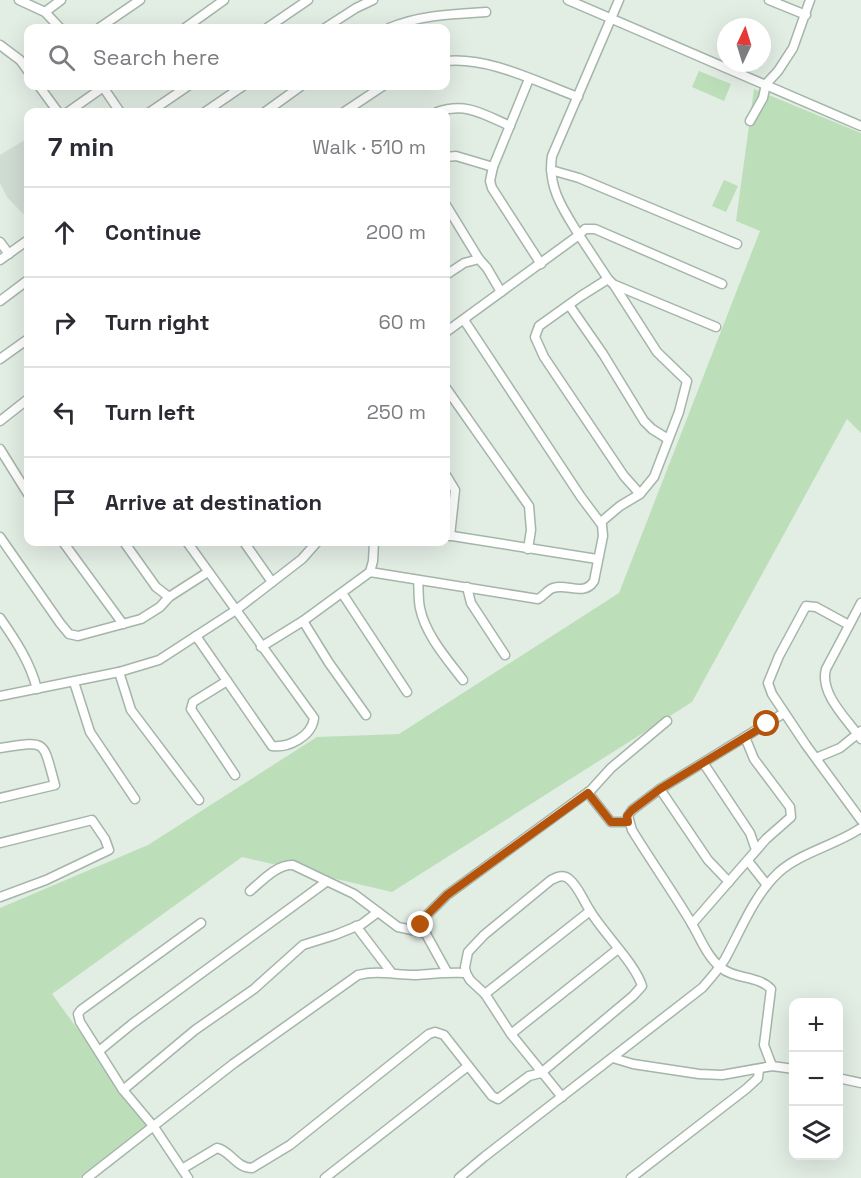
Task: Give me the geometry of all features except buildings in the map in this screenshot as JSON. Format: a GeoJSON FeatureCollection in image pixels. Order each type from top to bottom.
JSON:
{"type":"FeatureCollection","features":[{"type":"Feature","properties":{"kind":"street"},"geometry":{"type":"LineString","coordinates":[[19,0],[45,12],[56,24]]}},
{"type":"Feature","properties":{"kind":"street"},"geometry":{"type":"LineString","coordinates":[[45,12],[61,0]]}},
{"type":"Feature","properties":{"kind":"street"},"geometry":{"type":"LineString","coordinates":[[105,24],[140,0]]}},
{"type":"Feature","properties":{"kind":"street"},"geometry":{"type":"LineString","coordinates":[[191,24],[224,0]]}},
{"type":"Feature","properties":{"kind":"street"},"geometry":{"type":"LineString","coordinates":[[273,24],[308,0]]}},
{"type":"Feature","properties":{"kind":"street"},"geometry":{"type":"LineString","coordinates":[[331,24],[373,0]]}},
{"type":"Feature","properties":{"kind":"street"},"geometry":{"type":"LineString","coordinates":[[568,0],[861,126]]}},
{"type":"Feature","properties":{"kind":"street"},"geometry":{"type":"LineString","coordinates":[[601,522],[654,477],[679,412],[687,381],[657,352],[579,235],[558,202],[551,170],[554,148],[619,0]]}},
{"type":"Feature","properties":{"kind":"street"},"geometry":{"type":"LineString","coordinates":[[769,0],[806,15]]}},
{"type":"Feature","properties":{"kind":"street"},"geometry":{"type":"LineString","coordinates":[[750,121],[763,98],[766,84],[778,71],[793,48],[810,0]]}},
{"type":"Feature","properties":{"kind":"street"},"geometry":{"type":"LineString","coordinates":[[402,24],[440,15],[486,12]]}},
{"type":"Feature","properties":{"kind":"street"},"geometry":{"type":"LineString","coordinates":[[0,45],[24,66]]}},
{"type":"Feature","properties":{"kind":"street"},"geometry":{"type":"LineString","coordinates":[[450,62],[477,61],[578,97]]}},
{"type":"Feature","properties":{"kind":"street"},"geometry":{"type":"LineString","coordinates":[[529,79],[492,167],[490,181],[492,188],[541,264]]}},
{"type":"Feature","properties":{"kind":"street"},"geometry":{"type":"LineString","coordinates":[[42,90],[55,108]]}},
{"type":"Feature","properties":{"kind":"street"},"geometry":{"type":"LineString","coordinates":[[74,108],[98,90]]}},
{"type":"Feature","properties":{"kind":"street"},"geometry":{"type":"LineString","coordinates":[[106,90],[118,108]]}},
{"type":"Feature","properties":{"kind":"street"},"geometry":{"type":"LineString","coordinates":[[156,108],[182,90]]}},
{"type":"Feature","properties":{"kind":"street"},"geometry":{"type":"LineString","coordinates":[[211,108],[237,90]]}},
{"type":"Feature","properties":{"kind":"street"},"geometry":{"type":"LineString","coordinates":[[271,108],[295,90]]}},
{"type":"Feature","properties":{"kind":"street"},"geometry":{"type":"LineString","coordinates":[[350,108],[377,90]]}},
{"type":"Feature","properties":{"kind":"street"},"geometry":{"type":"LineString","coordinates":[[450,108],[463,107],[480,112],[510,126]]}},
{"type":"Feature","properties":{"kind":"street"},"geometry":{"type":"LineString","coordinates":[[450,157],[456,156],[492,167]]}},
{"type":"Feature","properties":{"kind":"street"},"geometry":{"type":"LineString","coordinates":[[551,170],[579,178],[737,244]]}},
{"type":"Feature","properties":{"kind":"street"},"geometry":{"type":"LineString","coordinates":[[450,212],[501,292]]}},
{"type":"Feature","properties":{"kind":"street"},"geometry":{"type":"LineString","coordinates":[[450,329],[585,230],[595,229],[722,284]]}},
{"type":"Feature","properties":{"kind":"street"},"geometry":{"type":"LineString","coordinates":[[0,242],[9,254]]}},
{"type":"Feature","properties":{"kind":"street"},"geometry":{"type":"LineString","coordinates":[[0,261],[24,243]]}},
{"type":"Feature","properties":{"kind":"street"},"geometry":{"type":"LineString","coordinates":[[450,272],[464,263],[479,259]]}},
{"type":"Feature","properties":{"kind":"street"},"geometry":{"type":"LineString","coordinates":[[611,282],[569,305],[539,326],[536,330],[536,340],[544,357],[624,476],[637,490]]}},
{"type":"Feature","properties":{"kind":"street"},"geometry":{"type":"LineString","coordinates":[[611,282],[716,327]]}},
{"type":"Feature","properties":{"kind":"street"},"geometry":{"type":"LineString","coordinates":[[0,301],[24,283]]}},
{"type":"Feature","properties":{"kind":"street"},"geometry":{"type":"LineString","coordinates":[[569,305],[603,354],[644,421],[668,439]]}},
{"type":"Feature","properties":{"kind":"street"},"geometry":{"type":"LineString","coordinates":[[370,573],[540,599],[548,590],[556,587],[584,589],[591,586],[596,575],[597,559],[603,536],[601,522],[581,497],[464,320]]}},
{"type":"Feature","properties":{"kind":"street"},"geometry":{"type":"LineString","coordinates":[[0,359],[24,342]]}},
{"type":"Feature","properties":{"kind":"street"},"geometry":{"type":"LineString","coordinates":[[450,394],[529,506],[531,530],[528,549]]}},
{"type":"Feature","properties":{"kind":"street"},"geometry":{"type":"LineString","coordinates":[[0,421],[24,403]]}},
{"type":"Feature","properties":{"kind":"street"},"geometry":{"type":"LineString","coordinates":[[0,449],[24,488]]}},
{"type":"Feature","properties":{"kind":"street"},"geometry":{"type":"LineString","coordinates":[[450,480],[456,494],[450,526]]}},
{"type":"Feature","properties":{"kind":"street"},"geometry":{"type":"LineString","coordinates":[[450,536],[597,559]]}},
{"type":"Feature","properties":{"kind":"street"},"geometry":{"type":"LineString","coordinates":[[0,537],[69,634],[78,636],[141,619],[160,607],[169,597],[208,572]]}},
{"type":"Feature","properties":{"kind":"street"},"geometry":{"type":"LineString","coordinates":[[66,546],[123,624]]}},
{"type":"Feature","properties":{"kind":"street"},"geometry":{"type":"LineString","coordinates":[[127,546],[156,586],[169,597]]}},
{"type":"Feature","properties":{"kind":"street"},"geometry":{"type":"LineString","coordinates":[[190,546],[314,718],[311,729],[304,736],[285,745],[272,746],[196,636]]}},
{"type":"Feature","properties":{"kind":"street"},"geometry":{"type":"LineString","coordinates":[[247,546],[272,582]]}},
{"type":"Feature","properties":{"kind":"street"},"geometry":{"type":"LineString","coordinates":[[0,696],[119,672],[159,660],[236,610],[302,559],[313,546]]}},
{"type":"Feature","properties":{"kind":"street"},"geometry":{"type":"LineString","coordinates":[[261,647],[303,621],[370,573],[374,546]]}},
{"type":"Feature","properties":{"kind":"street"},"geometry":{"type":"LineString","coordinates":[[418,580],[419,606],[422,616],[440,649],[463,680]]}},
{"type":"Feature","properties":{"kind":"street"},"geometry":{"type":"LineString","coordinates":[[467,587],[471,603],[498,647],[506,655]]}},
{"type":"Feature","properties":{"kind":"street"},"geometry":{"type":"LineString","coordinates":[[342,593],[407,692]]}},
{"type":"Feature","properties":{"kind":"street"},"geometry":{"type":"LineString","coordinates":[[816,758],[840,748],[860,735],[837,707],[824,678],[826,669],[861,603]]}},
{"type":"Feature","properties":{"kind":"street"},"geometry":{"type":"LineString","coordinates":[[849,625],[816,607],[809,605],[804,607],[768,683],[784,713],[861,820]]}},
{"type":"Feature","properties":{"kind":"street"},"geometry":{"type":"LineString","coordinates":[[0,618],[22,650],[32,670],[37,689]]}},
{"type":"Feature","properties":{"kind":"street"},"geometry":{"type":"LineString","coordinates":[[303,621],[366,716]]}},
{"type":"Feature","properties":{"kind":"street"},"geometry":{"type":"LineString","coordinates":[[119,672],[131,710],[200,800]]}},
{"type":"Feature","properties":{"kind":"street"},"geometry":{"type":"LineString","coordinates":[[227,681],[192,702],[191,709],[235,775]]}},
{"type":"Feature","properties":{"kind":"street"},"geometry":{"type":"LineString","coordinates":[[74,682],[90,732],[135,799]]}},
{"type":"Feature","properties":{"kind":"street"},"geometry":{"type":"LineString","coordinates":[[772,1066],[764,1045],[771,989],[767,984],[735,976],[720,967],[704,946],[628,822],[627,816],[660,789],[784,713]]}},
{"type":"Feature","properties":{"kind":"street"},"geometry":{"type":"LineString","coordinates":[[447,972],[421,925],[425,917],[447,895],[588,793],[611,768],[666,721]]}},
{"type":"Feature","properties":{"kind":"street"},"geometry":{"type":"LineString","coordinates":[[692,924],[756,850],[791,817],[790,807],[754,759],[745,737]]}},
{"type":"Feature","properties":{"kind":"street"},"geometry":{"type":"LineString","coordinates":[[0,748],[35,743],[41,745],[46,751],[55,785],[0,798]]}},
{"type":"Feature","properties":{"kind":"street"},"geometry":{"type":"LineString","coordinates":[[704,764],[750,833],[756,850]]}},
{"type":"Feature","properties":{"kind":"street"},"geometry":{"type":"LineString","coordinates":[[660,789],[708,860],[729,882]]}},
{"type":"Feature","properties":{"kind":"street"},"geometry":{"type":"LineString","coordinates":[[588,793],[611,822],[628,822]]}},
{"type":"Feature","properties":{"kind":"street"},"geometry":{"type":"LineString","coordinates":[[0,843],[92,820],[105,839],[109,850],[46,880],[0,897]]}},
{"type":"Feature","properties":{"kind":"street"},"geometry":{"type":"LineString","coordinates":[[459,1178],[484,1156],[693,996],[720,967],[767,885],[791,863],[861,828]]}},
{"type":"Feature","properties":{"kind":"street"},"geometry":{"type":"LineString","coordinates":[[748,861],[767,885]]}},
{"type":"Feature","properties":{"kind":"street"},"geometry":{"type":"LineString","coordinates":[[250,891],[274,872],[286,865],[293,865],[354,894],[398,927],[426,933]]}},
{"type":"Feature","properties":{"kind":"street"},"geometry":{"type":"LineString","coordinates":[[182,1169],[217,1148],[224,1149],[236,1163],[252,1168],[290,1145],[429,1034],[435,1032],[444,1035],[492,1096],[498,1099],[529,1076],[541,1073],[642,986],[638,975],[568,878],[557,877],[484,935],[468,952],[466,973],[485,994],[511,1034],[541,1073],[562,1097]]}},
{"type":"Feature","properties":{"kind":"street"},"geometry":{"type":"LineString","coordinates":[[99,1051],[132,1024],[326,882]]}},
{"type":"Feature","properties":{"kind":"street"},"geometry":{"type":"LineString","coordinates":[[485,994],[590,911]]}},
{"type":"Feature","properties":{"kind":"street"},"geometry":{"type":"LineString","coordinates":[[123,1090],[195,1030],[254,989],[303,945],[356,926],[378,912]]}},
{"type":"Feature","properties":{"kind":"street"},"geometry":{"type":"LineString","coordinates":[[188,1178],[154,1127],[123,1090],[80,1022],[78,1014],[201,923]]}},
{"type":"Feature","properties":{"kind":"street"},"geometry":{"type":"LineString","coordinates":[[356,926],[391,972]]}},
{"type":"Feature","properties":{"kind":"street"},"geometry":{"type":"LineString","coordinates":[[511,1034],[618,949]]}},
{"type":"Feature","properties":{"kind":"street"},"geometry":{"type":"LineString","coordinates":[[87,1178],[233,1064],[358,975],[369,972],[412,975],[466,973]]}},
{"type":"Feature","properties":{"kind":"street"},"geometry":{"type":"LineString","coordinates":[[613,1058],[633,1064],[699,1074],[722,1075],[772,1066],[789,1068]]}},
{"type":"Feature","properties":{"kind":"street"},"geometry":{"type":"LineString","coordinates":[[325,1178],[468,1066]]}},
{"type":"Feature","properties":{"kind":"street"},"geometry":{"type":"LineString","coordinates":[[631,1178],[746,1089],[758,1078],[759,1069]]}},
{"type":"Feature","properties":{"kind":"street"},"geometry":{"type":"LineString","coordinates":[[843,1079],[861,1083]]}},
{"type":"Feature","properties":{"kind":"shaded area"},"geometry":{"type":"Polygon","coordinates":[[[24,140],[24,215],[7,197],[0,183],[0,155],[24,140]]]}},
{"type":"Feature","properties":{"kind":"green space"},"geometry":{"type":"Polygon","coordinates":[[[699,71],[731,84],[724,101],[692,87],[699,71]]]}},
{"type":"Feature","properties":{"kind":"green space"},"geometry":{"type":"Polygon","coordinates":[[[754,89],[861,133],[861,433],[847,419],[692,702],[392,892],[242,857],[52,994],[148,1126],[80,1178],[0,1178],[0,908],[148,845],[317,737],[399,734],[619,593],[760,231],[736,221],[754,89]]]}},
{"type":"Feature","properties":{"kind":"green space"},"geometry":{"type":"Polygon","coordinates":[[[724,180],[738,186],[726,212],[712,206],[724,180]]]}},
{"type":"Feature","properties":{"kind":"route"},"geometry":{"type":"LineString","coordinates":[[421,925],[425,917],[447,895],[588,793],[611,822],[628,822],[629,812],[660,789],[767,724]]}}]}
